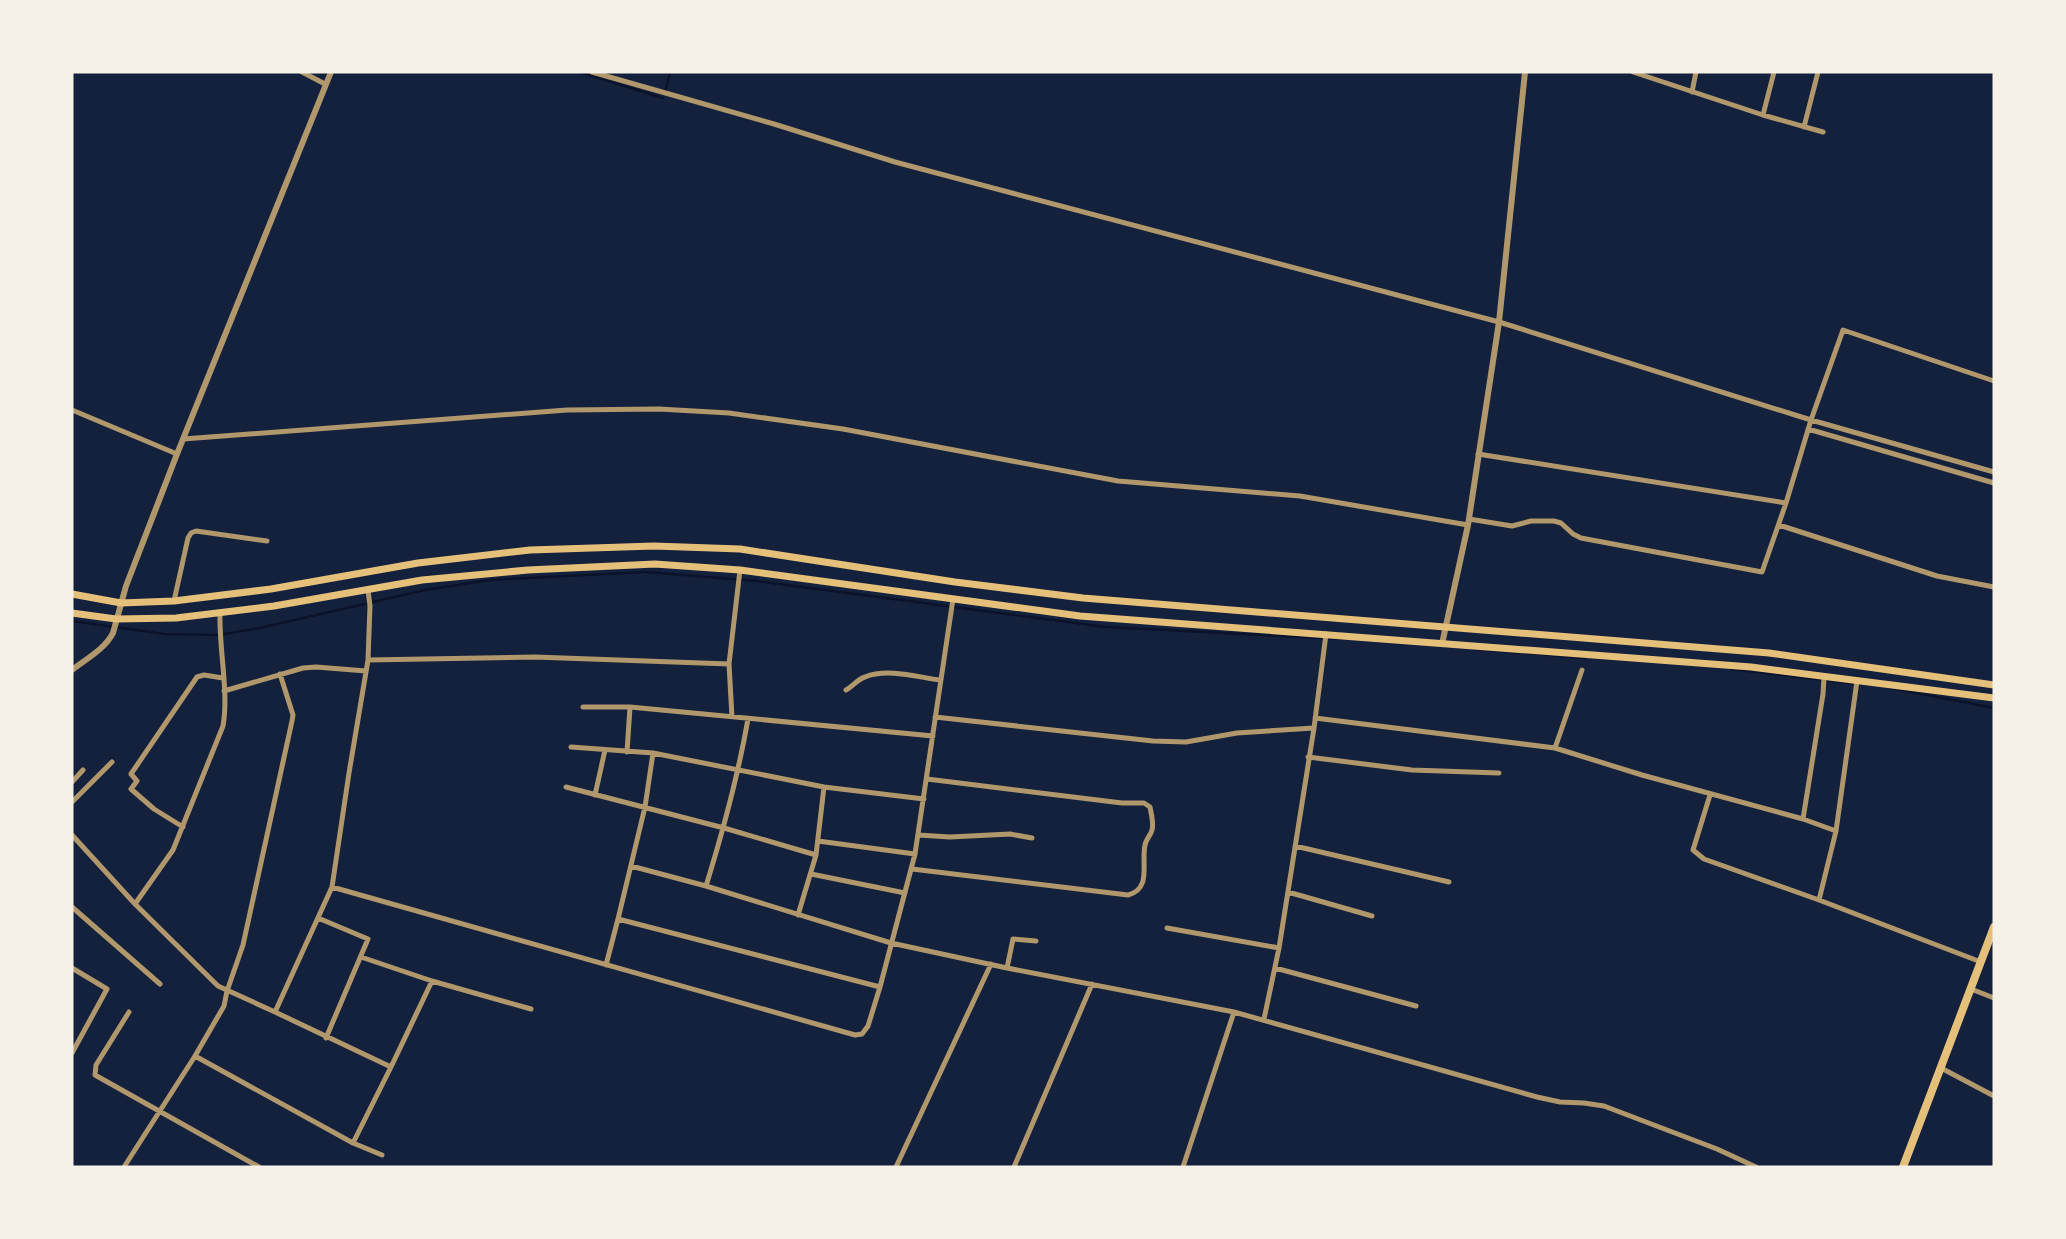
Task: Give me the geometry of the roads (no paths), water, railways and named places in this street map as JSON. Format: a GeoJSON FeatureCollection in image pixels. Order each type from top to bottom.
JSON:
{"type":"FeatureCollection","features":[{"type":"Feature","properties":{"kind":"highway"},"geometry":{"type":"LineString","coordinates":[[1903,1167],[1994,927]]}},
{"type":"Feature","properties":{"kind":"main road"},"geometry":{"type":"LineString","coordinates":[[72,594],[121,603],[220,597],[418,563],[530,550],[654,546],[740,550],[954,582],[1097,599],[1778,654],[1994,685]]}},
{"type":"Feature","properties":{"kind":"main road"},"geometry":{"type":"LineString","coordinates":[[418,563],[422,580]]}},
{"type":"Feature","properties":{"kind":"main road"},"geometry":{"type":"LineString","coordinates":[[72,613],[115,624],[220,614],[369,594],[422,580],[528,570],[655,564],[952,604],[1751,667],[1994,698]]}},
{"type":"Feature","properties":{"kind":"main road"},"geometry":{"type":"LineString","coordinates":[[1751,667],[1753,652]]}},
{"type":"Feature","properties":{"kind":"main road"},"geometry":{"type":"LineString","coordinates":[[1777,670],[1778,654]]}},
{"type":"Feature","properties":{"kind":"street"},"geometry":{"type":"LineString","coordinates":[[302,72],[326,85]]}},
{"type":"Feature","properties":{"kind":"street"},"geometry":{"type":"LineString","coordinates":[[72,670],[106,643],[115,624],[177,454],[331,72]]}},
{"type":"Feature","properties":{"kind":"street"},"geometry":{"type":"LineString","coordinates":[[592,72],[908,166],[1499,327],[1809,425],[1980,474],[1994,483]]}},
{"type":"Feature","properties":{"kind":"street"},"geometry":{"type":"LineString","coordinates":[[1441,644],[1468,522],[1499,327],[1525,72]]}},
{"type":"Feature","properties":{"kind":"street"},"geometry":{"type":"LineString","coordinates":[[1633,72],[1823,132]]}},
{"type":"Feature","properties":{"kind":"street"},"geometry":{"type":"LineString","coordinates":[[1692,92],[1696,72]]}},
{"type":"Feature","properties":{"kind":"street"},"geometry":{"type":"LineString","coordinates":[[1763,115],[1773,72]]}},
{"type":"Feature","properties":{"kind":"street"},"geometry":{"type":"LineString","coordinates":[[1804,127],[1818,72]]}},
{"type":"Feature","properties":{"kind":"street"},"geometry":{"type":"LineString","coordinates":[[183,439],[567,410],[659,409],[719,412],[843,429],[1118,481],[1300,496],[1468,522],[1512,526],[1531,521],[1561,523],[1581,538],[1759,572],[1764,569],[1809,425],[1843,330],[1994,381]]}},
{"type":"Feature","properties":{"kind":"street"},"geometry":{"type":"LineString","coordinates":[[72,410],[177,454]]}},
{"type":"Feature","properties":{"kind":"street"},"geometry":{"type":"LineString","coordinates":[[1809,425],[1980,474],[1994,472]]}},
{"type":"Feature","properties":{"kind":"street"},"geometry":{"type":"LineString","coordinates":[[1478,454],[1786,503]]}},
{"type":"Feature","properties":{"kind":"street"},"geometry":{"type":"LineString","coordinates":[[1779,525],[1928,573],[1994,587]]}},
{"type":"Feature","properties":{"kind":"street"},"geometry":{"type":"LineString","coordinates":[[174,601],[191,533],[196,531],[267,541]]}},
{"type":"Feature","properties":{"kind":"street"},"geometry":{"type":"LineString","coordinates":[[733,717],[729,664],[739,575]]}},
{"type":"Feature","properties":{"kind":"street"},"geometry":{"type":"LineString","coordinates":[[275,1012],[332,887],[368,660],[369,594]]}},
{"type":"Feature","properties":{"kind":"street"},"geometry":{"type":"LineString","coordinates":[[332,887],[855,1035],[862,1034],[868,1026],[880,987],[912,869],[952,604]]}},
{"type":"Feature","properties":{"kind":"street"},"geometry":{"type":"LineString","coordinates":[[135,904],[167,862],[223,726],[225,714],[220,614]]}},
{"type":"Feature","properties":{"kind":"street"},"geometry":{"type":"LineString","coordinates":[[1264,1019],[1279,948],[1326,634]]}},
{"type":"Feature","properties":{"kind":"street"},"geometry":{"type":"LineString","coordinates":[[368,660],[535,657],[729,664]]}},
{"type":"Feature","properties":{"kind":"street"},"geometry":{"type":"LineString","coordinates":[[224,691],[310,667],[366,671]]}},
{"type":"Feature","properties":{"kind":"street"},"geometry":{"type":"LineString","coordinates":[[1555,748],[1582,670]]}},
{"type":"Feature","properties":{"kind":"street"},"geometry":{"type":"LineString","coordinates":[[846,690],[863,677],[885,673],[940,680]]}},
{"type":"Feature","properties":{"kind":"street"},"geometry":{"type":"LineString","coordinates":[[124,1167],[222,1010],[243,945],[293,715],[280,674]]}},
{"type":"Feature","properties":{"kind":"street"},"geometry":{"type":"LineString","coordinates":[[183,827],[154,809],[131,789],[137,781],[131,774],[197,677],[201,675],[223,678]]}},
{"type":"Feature","properties":{"kind":"street"},"geometry":{"type":"LineString","coordinates":[[1803,819],[1824,677]]}},
{"type":"Feature","properties":{"kind":"street"},"geometry":{"type":"LineString","coordinates":[[1819,900],[1836,831],[1857,681]]}},
{"type":"Feature","properties":{"kind":"street"},"geometry":{"type":"LineString","coordinates":[[583,707],[630,708],[933,736]]}},
{"type":"Feature","properties":{"kind":"street"},"geometry":{"type":"LineString","coordinates":[[627,752],[630,708]]}},
{"type":"Feature","properties":{"kind":"street"},"geometry":{"type":"LineString","coordinates":[[935,717],[1164,742],[1201,741],[1237,733],[1314,728]]}},
{"type":"Feature","properties":{"kind":"street"},"geometry":{"type":"LineString","coordinates":[[1315,718],[1555,748],[1710,795],[1803,819],[1836,831]]}},
{"type":"Feature","properties":{"kind":"street"},"geometry":{"type":"LineString","coordinates":[[706,886],[724,828],[748,719]]}},
{"type":"Feature","properties":{"kind":"street"},"geometry":{"type":"LineString","coordinates":[[571,747],[653,753],[824,788],[924,799]]}},
{"type":"Feature","properties":{"kind":"street"},"geometry":{"type":"LineString","coordinates":[[595,795],[604,750]]}},
{"type":"Feature","properties":{"kind":"street"},"geometry":{"type":"LineString","coordinates":[[606,965],[645,807],[653,753]]}},
{"type":"Feature","properties":{"kind":"street"},"geometry":{"type":"LineString","coordinates":[[1308,757],[1412,770],[1499,773]]}},
{"type":"Feature","properties":{"kind":"street"},"geometry":{"type":"LineString","coordinates":[[72,802],[112,762]]}},
{"type":"Feature","properties":{"kind":"street"},"geometry":{"type":"LineString","coordinates":[[72,782],[83,770]]}},
{"type":"Feature","properties":{"kind":"street"},"geometry":{"type":"LineString","coordinates":[[912,869],[1121,895],[1134,894],[1144,880],[1145,845],[1153,828],[1149,805],[927,779]]}},
{"type":"Feature","properties":{"kind":"street"},"geometry":{"type":"LineString","coordinates":[[566,787],[816,855]]}},
{"type":"Feature","properties":{"kind":"street"},"geometry":{"type":"LineString","coordinates":[[798,915],[816,855],[824,788]]}},
{"type":"Feature","properties":{"kind":"street"},"geometry":{"type":"LineString","coordinates":[[1710,795],[1693,850],[1704,859],[1981,962]]}},
{"type":"Feature","properties":{"kind":"street"},"geometry":{"type":"LineString","coordinates":[[918,835],[950,837],[1003,834],[1032,838]]}},
{"type":"Feature","properties":{"kind":"street"},"geometry":{"type":"LineString","coordinates":[[72,835],[135,904],[218,986],[391,1068]]}},
{"type":"Feature","properties":{"kind":"street"},"geometry":{"type":"LineString","coordinates":[[818,841],[915,854]]}},
{"type":"Feature","properties":{"kind":"street"},"geometry":{"type":"LineString","coordinates":[[1294,846],[1449,883]]}},
{"type":"Feature","properties":{"kind":"street"},"geometry":{"type":"LineString","coordinates":[[631,866],[706,886],[891,943],[1234,1012],[1537,1097],[1604,1106],[1695,1140],[1756,1167]]}},
{"type":"Feature","properties":{"kind":"street"},"geometry":{"type":"LineString","coordinates":[[811,874],[905,893]]}},
{"type":"Feature","properties":{"kind":"street"},"geometry":{"type":"LineString","coordinates":[[1288,892],[1373,916]]}},
{"type":"Feature","properties":{"kind":"street"},"geometry":{"type":"LineString","coordinates":[[72,907],[160,984]]}},
{"type":"Feature","properties":{"kind":"street"},"geometry":{"type":"LineString","coordinates":[[318,918],[368,939],[326,1038]]}},
{"type":"Feature","properties":{"kind":"street"},"geometry":{"type":"LineString","coordinates":[[618,919],[880,987]]}},
{"type":"Feature","properties":{"kind":"street"},"geometry":{"type":"LineString","coordinates":[[1167,928],[1279,948]]}},
{"type":"Feature","properties":{"kind":"street"},"geometry":{"type":"LineString","coordinates":[[1007,968],[1013,939],[1036,941]]}},
{"type":"Feature","properties":{"kind":"street"},"geometry":{"type":"LineString","coordinates":[[360,957],[531,1009]]}},
{"type":"Feature","properties":{"kind":"street"},"geometry":{"type":"LineString","coordinates":[[896,1167],[991,964]]}},
{"type":"Feature","properties":{"kind":"street"},"geometry":{"type":"LineString","coordinates":[[72,968],[107,989],[72,1053]]}},
{"type":"Feature","properties":{"kind":"street"},"geometry":{"type":"LineString","coordinates":[[1275,968],[1416,1006]]}},
{"type":"Feature","properties":{"kind":"street"},"geometry":{"type":"LineString","coordinates":[[353,1143],[432,981]]}},
{"type":"Feature","properties":{"kind":"street"},"geometry":{"type":"LineString","coordinates":[[1014,1167],[1092,984]]}},
{"type":"Feature","properties":{"kind":"street"},"geometry":{"type":"LineString","coordinates":[[1971,989],[1994,998]]}},
{"type":"Feature","properties":{"kind":"street"},"geometry":{"type":"LineString","coordinates":[[129,1012],[94,1072],[259,1167]]}},
{"type":"Feature","properties":{"kind":"street"},"geometry":{"type":"LineString","coordinates":[[1183,1167],[1234,1012]]}},
{"type":"Feature","properties":{"kind":"street"},"geometry":{"type":"LineString","coordinates":[[195,1056],[353,1143],[382,1155]]}},
{"type":"Feature","properties":{"kind":"street"},"geometry":{"type":"LineString","coordinates":[[1941,1068],[1994,1096]]}},
{"type":"Feature","properties":{"kind":"waterway"},"geometry":{"type":"LineString","coordinates":[[579,72],[663,98]]}},
{"type":"Feature","properties":{"kind":"waterway"},"geometry":{"type":"LineString","coordinates":[[666,89],[670,72]]}},
{"type":"Feature","properties":{"kind":"waterway"},"geometry":{"type":"LineString","coordinates":[[72,621],[164,634],[218,635],[425,590],[490,580],[647,572],[757,581],[1106,627],[1341,639]]}},
{"type":"Feature","properties":{"kind":"waterway"},"geometry":{"type":"LineString","coordinates":[[1473,649],[1585,658]]}},
{"type":"Feature","properties":{"kind":"waterway"},"geometry":{"type":"LineString","coordinates":[[1731,669],[1857,684]]}},
{"type":"Feature","properties":{"kind":"waterway"},"geometry":{"type":"LineString","coordinates":[[1891,688],[1994,708]]}}]}
